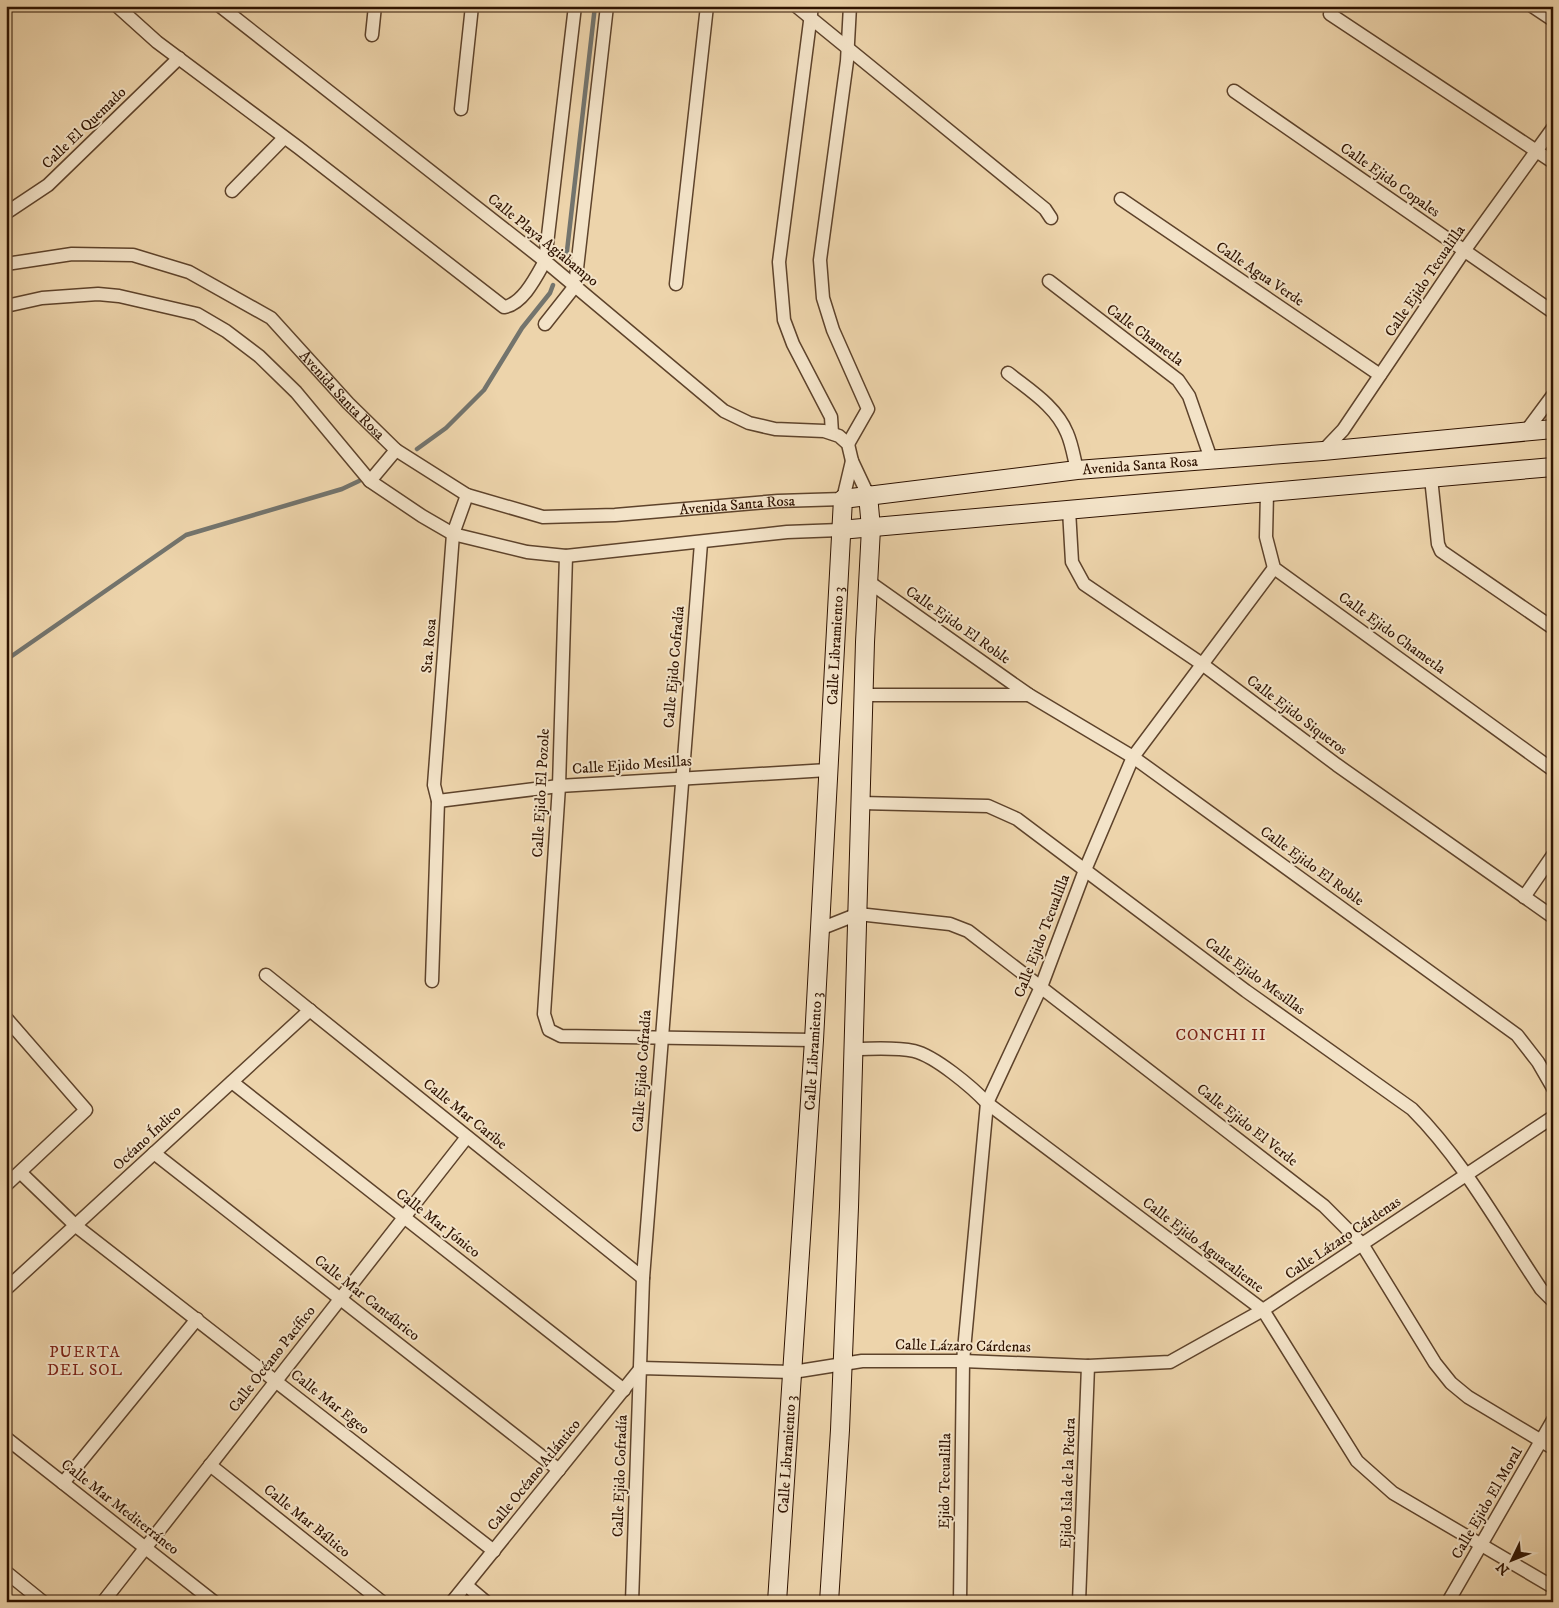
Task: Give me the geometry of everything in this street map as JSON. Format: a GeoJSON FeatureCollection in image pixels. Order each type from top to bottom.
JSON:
{"type":"FeatureCollection","features":[{"type":"Feature","properties":{"kind":"street"},"geometry":{"type":"LineString","coordinates":[[117,6],[178,58],[504,307],[510,306],[523,295],[545,261],[575,6]]}},
{"type":"Feature","properties":{"kind":"street","name":"Calle Playa Agiabampo"},"geometry":{"type":"LineString","coordinates":[[220,6],[545,261],[724,412],[749,423],[767,427],[800,431],[824,430],[848,444]]}},
{"type":"Feature","properties":{"kind":"street"},"geometry":{"type":"LineString","coordinates":[[372,35],[375,6]]}},
{"type":"Feature","properties":{"kind":"street"},"geometry":{"type":"LineString","coordinates":[[461,109],[472,6]]}},
{"type":"Feature","properties":{"kind":"street"},"geometry":{"type":"LineString","coordinates":[[545,324],[574,286],[607,6]]}},
{"type":"Feature","properties":{"kind":"street"},"geometry":{"type":"LineString","coordinates":[[676,284],[708,6]]}},
{"type":"Feature","properties":{"kind":"street"},"geometry":{"type":"LineString","coordinates":[[796,6],[811,12],[847,46],[1045,209],[1051,218]]}},
{"type":"Feature","properties":{"kind":"street"},"geometry":{"type":"LineString","coordinates":[[850,6],[847,46],[820,260],[823,298],[832,330],[868,409],[848,444],[852,461],[868,495]]}},
{"type":"Feature","properties":{"kind":"street"},"geometry":{"type":"LineString","coordinates":[[1532,6],[1553,20]]}},
{"type":"Feature","properties":{"kind":"street"},"geometry":{"type":"LineString","coordinates":[[811,12],[779,270],[784,320],[793,344],[831,417],[832,434]]}},
{"type":"Feature","properties":{"kind":"street"},"geometry":{"type":"LineString","coordinates":[[1330,14],[1553,162]]}},
{"type":"Feature","properties":{"kind":"street","name":"Calle El Quemado"},"geometry":{"type":"LineString","coordinates":[[6,213],[48,185],[178,58]]}},
{"type":"Feature","properties":{"kind":"street","name":"Calle Ejido Copales"},"geometry":{"type":"LineString","coordinates":[[1234,91],[1553,312]]}},
{"type":"Feature","properties":{"kind":"street","name":"Calle Ejido Tecualilla"},"geometry":{"type":"LineString","coordinates":[[1323,451],[1343,430],[1464,251],[1553,128]]}},
{"type":"Feature","properties":{"kind":"street"},"geometry":{"type":"LineString","coordinates":[[232,191],[284,138]]}},
{"type":"Feature","properties":{"kind":"street","name":"Calle Agua Verde"},"geometry":{"type":"LineString","coordinates":[[1121,199],[1380,375]]}},
{"type":"Feature","properties":{"kind":"street","name":"Avenida Santa Rosa"},"geometry":{"type":"LineString","coordinates":[[6,264],[72,254],[133,254],[189,272],[271,318],[348,403],[396,450],[467,495],[543,517],[615,515],[778,501],[843,499],[1077,470],[1323,451],[1553,429]]}},
{"type":"Feature","properties":{"kind":"street","name":"Calle Chametla"},"geometry":{"type":"LineString","coordinates":[[1049,281],[1178,380],[1189,396],[1211,459]]}},
{"type":"Feature","properties":{"kind":"street","name":"Avenida Santa Rosa"},"geometry":{"type":"LineString","coordinates":[[6,306],[42,298],[98,294],[119,296],[197,314],[226,331],[259,356],[296,392],[370,481],[422,516],[453,534],[527,552],[566,556],[701,543],[787,532],[871,528],[1553,467]]}},
{"type":"Feature","properties":{"kind":"street"},"geometry":{"type":"LineString","coordinates":[[1008,373],[1049,406],[1059,418],[1067,433],[1077,470]]}},
{"type":"Feature","properties":{"kind":"street"},"geometry":{"type":"LineString","coordinates":[[1527,430],[1553,395]]}},
{"type":"Feature","properties":{"kind":"street"},"geometry":{"type":"LineString","coordinates":[[370,481],[396,450]]}},
{"type":"Feature","properties":{"kind":"street"},"geometry":{"type":"LineString","coordinates":[[843,499],[852,461]]}},
{"type":"Feature","properties":{"kind":"street"},"geometry":{"type":"LineString","coordinates":[[1431,478],[1438,544],[1441,551],[1553,628]]}},
{"type":"Feature","properties":{"kind":"street"},"geometry":{"type":"LineString","coordinates":[[1267,492],[1266,537],[1274,568]]}},
{"type":"Feature","properties":{"kind":"street","name":"Sta. Rosa"},"geometry":{"type":"LineString","coordinates":[[432,981],[438,801],[434,785],[453,534],[467,495]]}},
{"type":"Feature","properties":{"kind":"street","name":"Calle Libramiento 3"},"geometry":{"type":"LineString","coordinates":[[829,1602],[842,1365],[855,1049],[864,695],[871,528],[868,495]]}},
{"type":"Feature","properties":{"kind":"street","name":"Calle Libramiento 3"},"geometry":{"type":"LineString","coordinates":[[777,1602],[814,1040],[843,499]]}},
{"type":"Feature","properties":{"kind":"street","name":"Calle Ejido Siqueros"},"geometry":{"type":"LineString","coordinates":[[1069,510],[1072,562],[1084,584],[1202,664],[1337,766],[1553,917]]}},
{"type":"Feature","properties":{"kind":"street","name":"Calle Ejido Cofradía"},"geometry":{"type":"LineString","coordinates":[[632,1602],[644,1278],[681,778],[701,543]]}},
{"type":"Feature","properties":{"kind":"street","name":"Calle Ejido El Pozole"},"geometry":{"type":"LineString","coordinates":[[566,556],[558,786],[544,1014],[549,1030],[561,1036],[661,1037]]}},
{"type":"Feature","properties":{"kind":"street","name":"Calle Ejido Tecualilla"},"geometry":{"type":"LineString","coordinates":[[963,1361],[986,1103],[1041,986],[1085,870],[1133,757],[1274,568]]}},
{"type":"Feature","properties":{"kind":"street","name":"Calle Ejido Chametla"},"geometry":{"type":"LineString","coordinates":[[1274,568],[1553,770]]}},
{"type":"Feature","properties":{"kind":"street","name":"Calle Ejido El Roble"},"geometry":{"type":"LineString","coordinates":[[869,582],[1029,695],[1133,757],[1517,1035],[1538,1062],[1553,1088]]}},
{"type":"Feature","properties":{"kind":"street"},"geometry":{"type":"LineString","coordinates":[[864,695],[1029,695]]}},
{"type":"Feature","properties":{"kind":"street","name":"Calle Ejido Mesillas"},"geometry":{"type":"LineString","coordinates":[[438,801],[558,786],[828,770]]}},
{"type":"Feature","properties":{"kind":"street","name":"Calle Ejido Mesillas"},"geometry":{"type":"LineString","coordinates":[[861,802],[988,806],[1017,820],[1246,992],[1412,1109],[1426,1123],[1466,1175],[1541,1289],[1553,1301]]}},
{"type":"Feature","properties":{"kind":"street"},"geometry":{"type":"LineString","coordinates":[[1524,896],[1553,855]]}},
{"type":"Feature","properties":{"kind":"street"},"geometry":{"type":"LineString","coordinates":[[820,929],[858,914]]}},
{"type":"Feature","properties":{"kind":"street","name":"Calle Ejido El Verde"},"geometry":{"type":"LineString","coordinates":[[858,914],[943,923],[959,927],[968,931],[1041,986],[1316,1200],[1362,1244],[1435,1363],[1451,1383],[1468,1397],[1553,1448]]}},
{"type":"Feature","properties":{"kind":"street","name":"Calle Mar Caribe"},"geometry":{"type":"LineString","coordinates":[[266,975],[644,1278]]}},
{"type":"Feature","properties":{"kind":"street","name":"Océano Índico"},"geometry":{"type":"LineString","coordinates":[[6,1289],[310,1010]]}},
{"type":"Feature","properties":{"kind":"street"},"geometry":{"type":"LineString","coordinates":[[6,1018],[82,1103],[86,1110],[21,1173],[6,1185]]}},
{"type":"Feature","properties":{"kind":"street"},"geometry":{"type":"LineString","coordinates":[[661,1037],[814,1040]]}},
{"type":"Feature","properties":{"kind":"street","name":"Calle Ejido Aguacaliente"},"geometry":{"type":"LineString","coordinates":[[855,1049],[914,1051],[958,1077],[971,1086],[986,1103],[1263,1310],[1357,1461],[1393,1493],[1553,1587]]}},
{"type":"Feature","properties":{"kind":"street","name":"Calle Mar Jónico"},"geometry":{"type":"LineString","coordinates":[[232,1082],[624,1390]]}},
{"type":"Feature","properties":{"kind":"street","name":"Calle Lázaro Cárdenas"},"geometry":{"type":"LineString","coordinates":[[641,1368],[793,1372],[862,1361],[963,1361],[1088,1366],[1170,1362],[1263,1310],[1553,1117]]}},
{"type":"Feature","properties":{"kind":"street","name":"Calle Océano Pacífico"},"geometry":{"type":"LineString","coordinates":[[103,1602],[467,1137]]}},
{"type":"Feature","properties":{"kind":"street","name":"Calle Mar Cantábrico"},"geometry":{"type":"LineString","coordinates":[[154,1153],[559,1470]]}},
{"type":"Feature","properties":{"kind":"street","name":"Calle Mar Egeo"},"geometry":{"type":"LineString","coordinates":[[21,1173],[76,1226],[494,1551]]}},
{"type":"Feature","properties":{"kind":"street"},"geometry":{"type":"LineString","coordinates":[[63,1483],[197,1319]]}},
{"type":"Feature","properties":{"kind":"street","name":"Ejido Tecualilla"},"geometry":{"type":"LineString","coordinates":[[960,1602],[963,1361]]}},
{"type":"Feature","properties":{"kind":"street","name":"Ejido Isla de la Piedra"},"geometry":{"type":"LineString","coordinates":[[1079,1602],[1088,1366]]}},
{"type":"Feature","properties":{"kind":"street","name":"Calle Océano Atlántico"},"geometry":{"type":"LineString","coordinates":[[452,1602],[641,1368]]}},
{"type":"Feature","properties":{"kind":"street","name":"Calle Ejido El Moral"},"geometry":{"type":"LineString","coordinates":[[1448,1602],[1553,1420]]}},
{"type":"Feature","properties":{"kind":"street","name":"Calle Mar Mediterráneo"},"geometry":{"type":"LineString","coordinates":[[6,1438],[214,1602]]}},
{"type":"Feature","properties":{"kind":"street","name":"Calle Mar Báltico"},"geometry":{"type":"LineString","coordinates":[[210,1465],[382,1602]]}},
{"type":"Feature","properties":{"kind":"street"},"geometry":{"type":"LineString","coordinates":[[6,1572],[43,1602]]}},
{"type":"Feature","properties":{"kind":"street"},"geometry":{"type":"LineString","coordinates":[[466,1585],[486,1602]]}},
{"type":"Feature","properties":{"kind":"waterway"},"geometry":{"type":"LineString","coordinates":[[563,260],[567,251],[595,6]]}},
{"type":"Feature","properties":{"kind":"waterway"},"geometry":{"type":"LineString","coordinates":[[417,449],[446,428],[484,390],[522,328],[550,293],[553,285]]}},
{"type":"Feature","properties":{"kind":"waterway"},"geometry":{"type":"LineString","coordinates":[[6,660],[186,535],[342,489],[359,481]]}},
{"type":"Feature","properties":{"kind":"district","name":"CONCHI II"},"geometry":{"type":"Point","coordinates":[1221,1035]}},
{"type":"Feature","properties":{"kind":"district","name":"PUERTA DEL SOL"},"geometry":{"type":"Point","coordinates":[85,1361]}}]}
